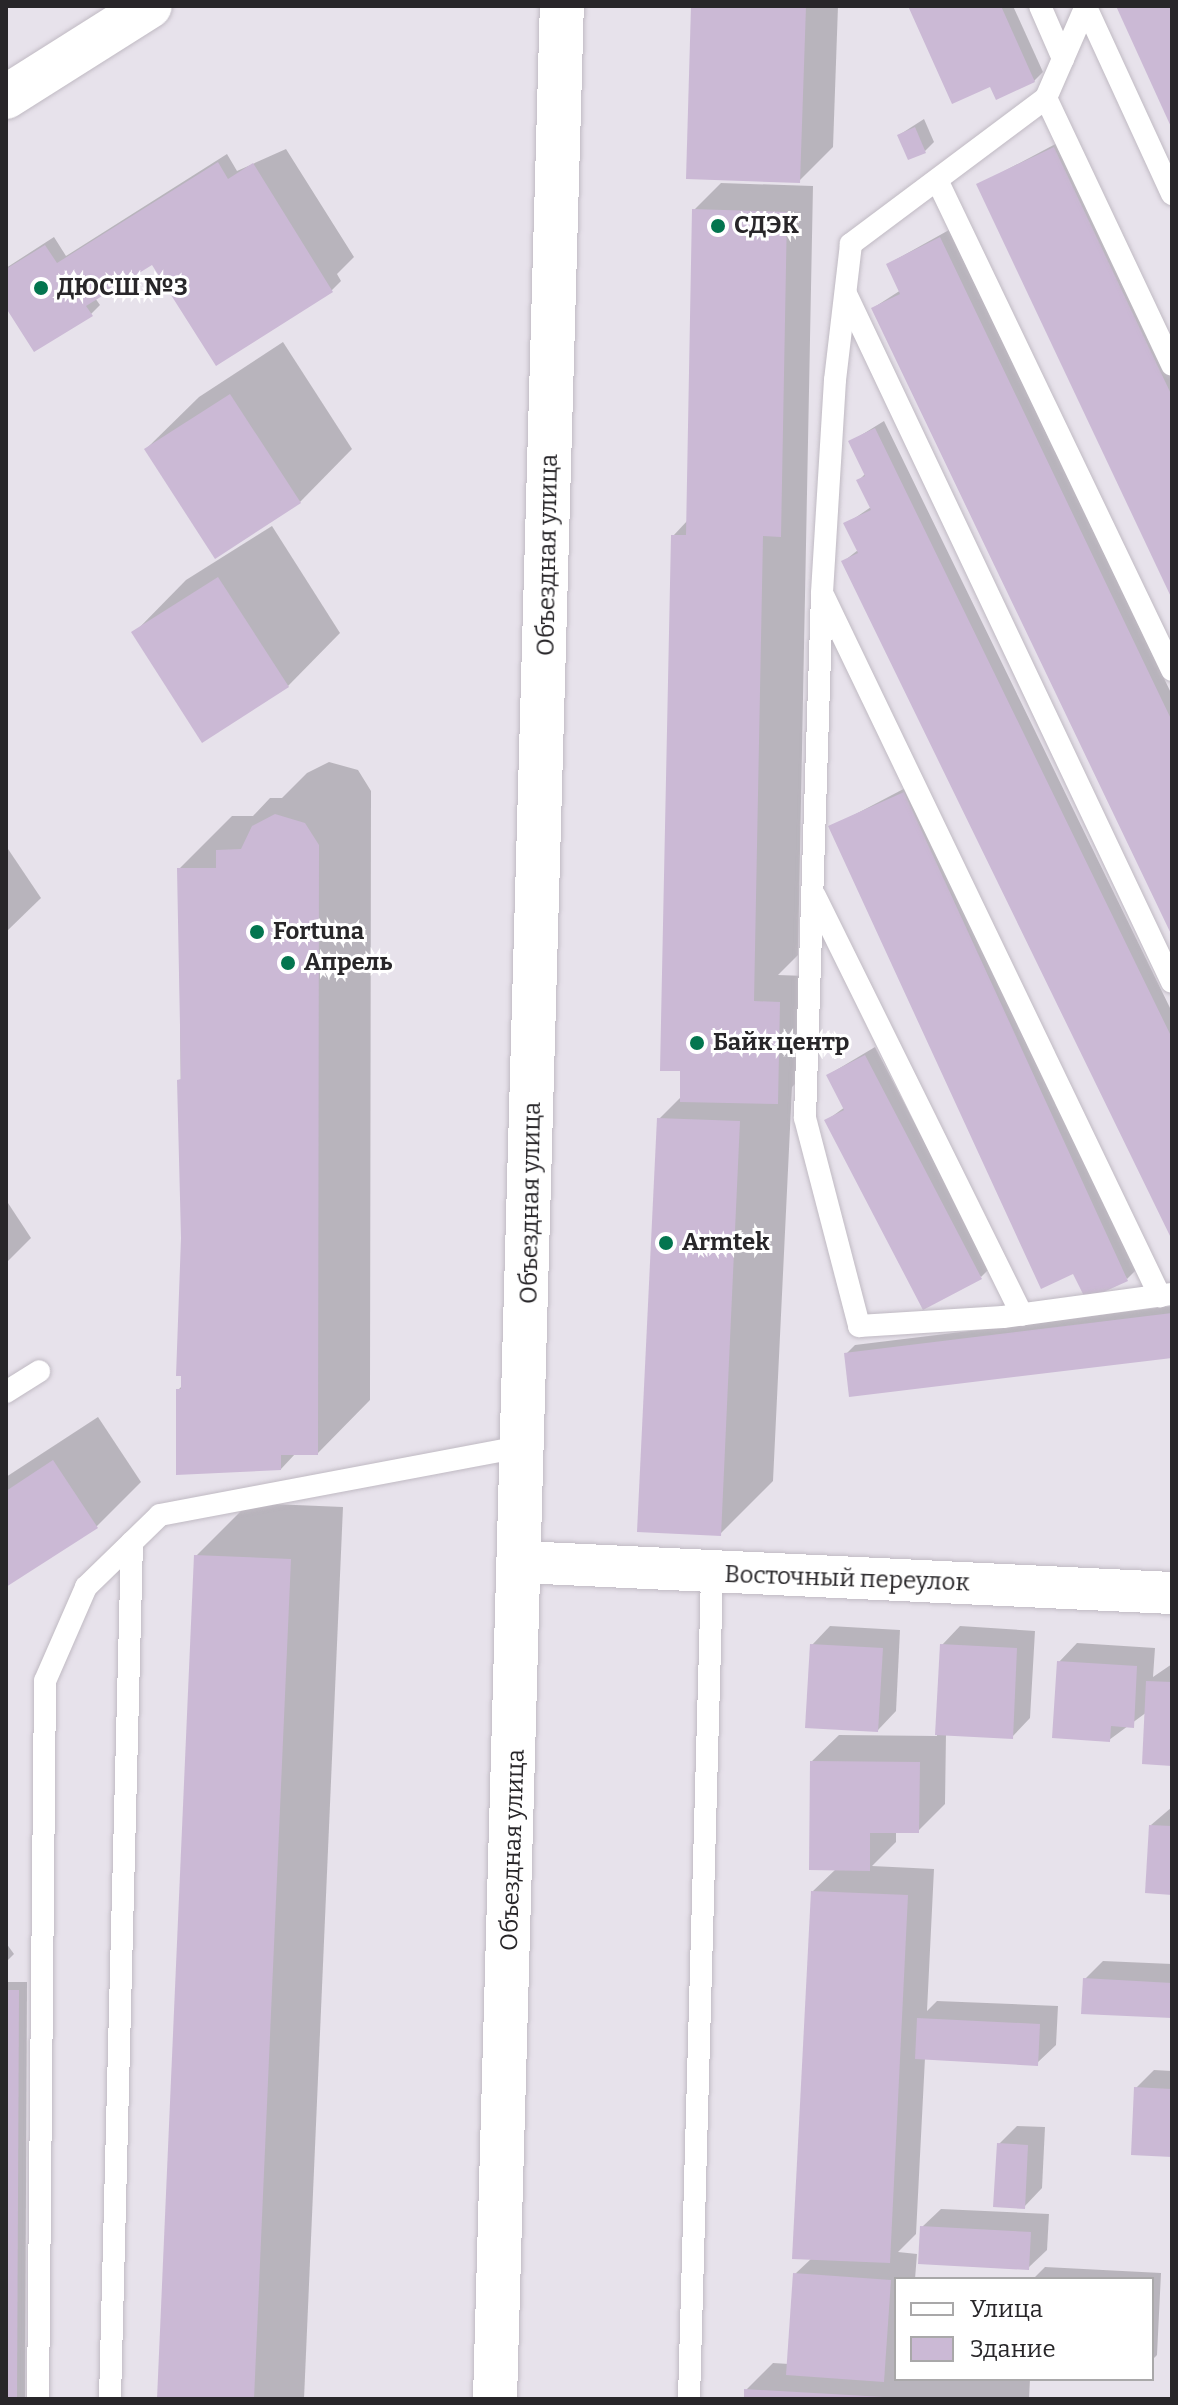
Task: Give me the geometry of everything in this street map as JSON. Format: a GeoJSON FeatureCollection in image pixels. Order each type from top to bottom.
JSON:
{"type":"FeatureCollection","features":[{"type":"Feature","properties":{"kind":"main road"},"geometry":{"type":"LineString","coordinates":[[9,88],[150,6]]}},
{"type":"Feature","properties":{"kind":"main road","name":"Объездная улица"},"geometry":{"type":"LineString","coordinates":[[495,2399],[522,1562],[562,6]]}},
{"type":"Feature","properties":{"kind":"street","name":"Восточный переулок"},"geometry":{"type":"LineString","coordinates":[[522,1562],[712,1574],[1172,1593]]}},
{"type":"Feature","properties":{"kind":"lane"},"geometry":{"type":"LineString","coordinates":[[1040,6],[1063,59]]}},
{"type":"Feature","properties":{"kind":"lane"},"geometry":{"type":"LineString","coordinates":[[822,594],[1166,1295],[1022,1315],[859,1326],[805,1118],[822,594],[851,244],[938,182],[1046,98],[1086,7]]}},
{"type":"Feature","properties":{"kind":"lane"},"geometry":{"type":"LineString","coordinates":[[1086,7],[1172,194]]}},
{"type":"Feature","properties":{"kind":"lane"},"geometry":{"type":"LineString","coordinates":[[1046,98],[1172,365]]}},
{"type":"Feature","properties":{"kind":"lane"},"geometry":{"type":"LineString","coordinates":[[938,182],[1172,670]]}},
{"type":"Feature","properties":{"kind":"lane"},"geometry":{"type":"LineString","coordinates":[[846,293],[1172,982]]}},
{"type":"Feature","properties":{"kind":"lane"},"geometry":{"type":"LineString","coordinates":[[814,893],[1022,1315]]}},
{"type":"Feature","properties":{"kind":"lane"},"geometry":{"type":"LineString","coordinates":[[6,1392],[39,1371]]}},
{"type":"Feature","properties":{"kind":"lane"},"geometry":{"type":"LineString","coordinates":[[38,2399],[45,1681],[86,1587],[160,1515],[525,1446]]}},
{"type":"Feature","properties":{"kind":"lane"},"geometry":{"type":"LineString","coordinates":[[110,2399],[132,1542]]}},
{"type":"Feature","properties":{"kind":"lane"},"geometry":{"type":"LineString","coordinates":[[689,2399],[712,1574]]}},
{"type":"Feature","properties":{"kind":"building"},"geometry":{"type":"Polygon","coordinates":[[[691,6],[806,6],[800,183],[686,179],[691,6]]]}},
{"type":"Feature","properties":{"kind":"building"},"geometry":{"type":"Polygon","coordinates":[[[908,6],[1001,6],[1035,82],[996,100],[990,87],[952,104],[908,6]]]}},
{"type":"Feature","properties":{"kind":"building"},"geometry":{"type":"Polygon","coordinates":[[[1116,6],[1172,6],[1172,129],[1116,6]]]}},
{"type":"Feature","properties":{"kind":"building"},"geometry":{"type":"Polygon","coordinates":[[[915,127],[926,153],[908,160],[897,135],[915,127]]]}},
{"type":"Feature","properties":{"kind":"building"},"geometry":{"type":"Polygon","coordinates":[[[1054,147],[1172,396],[1172,599],[976,184],[1054,147]]]}},
{"type":"Feature","properties":{"kind":"building"},"geometry":{"type":"Polygon","coordinates":[[[218,162],[228,179],[253,163],[333,292],[216,366],[152,265],[86,306],[93,316],[34,352],[6,308],[6,269],[45,245],[57,263],[218,162]]]}},
{"type":"Feature","properties":{"kind":"building"},"geometry":{"type":"Polygon","coordinates":[[[692,209],[787,212],[781,537],[763,536],[754,1001],[780,1002],[778,1104],[680,1102],[680,1071],[660,1071],[671,535],[686,535],[692,209]]]}},
{"type":"Feature","properties":{"kind":"building"},"geometry":{"type":"Polygon","coordinates":[[[940,237],[1172,721],[1172,936],[871,308],[900,294],[886,264],[940,237]]]}},
{"type":"Feature","properties":{"kind":"building"},"geometry":{"type":"Polygon","coordinates":[[[230,394],[301,503],[215,559],[144,449],[230,394]]]}},
{"type":"Feature","properties":{"kind":"building"},"geometry":{"type":"Polygon","coordinates":[[[875,428],[1172,1038],[1172,1240],[841,561],[858,553],[843,523],[871,510],[856,480],[865,476],[848,441],[875,428]]]}},
{"type":"Feature","properties":{"kind":"building"},"geometry":{"type":"Polygon","coordinates":[[[218,577],[289,687],[202,743],[131,632],[218,577]]]}},
{"type":"Feature","properties":{"kind":"building"},"geometry":{"type":"Polygon","coordinates":[[[904,792],[1128,1281],[1086,1300],[1073,1274],[1041,1289],[828,826],[904,792]]]}},
{"type":"Feature","properties":{"kind":"building"},"geometry":{"type":"Polygon","coordinates":[[[275,814],[305,823],[319,845],[318,1455],[281,1455],[281,1470],[176,1475],[176,1389],[181,1389],[181,1376],[176,1376],[181,1238],[177,868],[216,868],[216,850],[241,849],[252,826],[275,814]]]}},
{"type":"Feature","properties":{"kind":"building"},"geometry":{"type":"Polygon","coordinates":[[[865,1055],[982,1279],[923,1310],[824,1120],[844,1110],[826,1075],[865,1055]]]}},
{"type":"Feature","properties":{"kind":"building"},"geometry":{"type":"Polygon","coordinates":[[[657,1118],[740,1121],[721,1536],[637,1532],[657,1118]]]}},
{"type":"Feature","properties":{"kind":"building"},"geometry":{"type":"Polygon","coordinates":[[[1172,1313],[1172,1358],[849,1397],[844,1353],[1172,1313]]]}},
{"type":"Feature","properties":{"kind":"building"},"geometry":{"type":"Polygon","coordinates":[[[53,1460],[98,1528],[6,1587],[6,1491],[53,1460]]]}},
{"type":"Feature","properties":{"kind":"building"},"geometry":{"type":"Polygon","coordinates":[[[194,1555],[291,1559],[254,2399],[157,2399],[194,1555]]]}},
{"type":"Feature","properties":{"kind":"building"},"geometry":{"type":"Polygon","coordinates":[[[810,1644],[883,1648],[878,1732],[805,1728],[810,1644]]]}},
{"type":"Feature","properties":{"kind":"building"},"geometry":{"type":"Polygon","coordinates":[[[940,1644],[1017,1648],[1013,1739],[935,1735],[940,1644]]]}},
{"type":"Feature","properties":{"kind":"building"},"geometry":{"type":"Polygon","coordinates":[[[1057,1661],[1137,1666],[1134,1728],[1111,1726],[1110,1742],[1052,1738],[1057,1661]]]}},
{"type":"Feature","properties":{"kind":"building"},"geometry":{"type":"Polygon","coordinates":[[[1146,1681],[1172,1682],[1172,1766],[1142,1764],[1146,1681]]]}},
{"type":"Feature","properties":{"kind":"building"},"geometry":{"type":"Polygon","coordinates":[[[810,1761],[920,1762],[919,1833],[870,1833],[870,1871],[809,1870],[810,1761]]]}},
{"type":"Feature","properties":{"kind":"building"},"geometry":{"type":"Polygon","coordinates":[[[1149,1825],[1172,1826],[1172,1895],[1145,1893],[1149,1825]]]}},
{"type":"Feature","properties":{"kind":"building"},"geometry":{"type":"Polygon","coordinates":[[[811,1891],[908,1895],[890,2263],[792,2259],[811,1891]]]}},
{"type":"Feature","properties":{"kind":"building"},"geometry":{"type":"Polygon","coordinates":[[[1083,1978],[1172,1983],[1172,2018],[1081,2014],[1083,1978]]]}},
{"type":"Feature","properties":{"kind":"building"},"geometry":{"type":"Polygon","coordinates":[[[6,1990],[19,1990],[17,2399],[6,2399],[6,1990]]]}},
{"type":"Feature","properties":{"kind":"building"},"geometry":{"type":"Polygon","coordinates":[[[917,2018],[1040,2024],[1038,2066],[915,2059],[917,2018]]]}},
{"type":"Feature","properties":{"kind":"building"},"geometry":{"type":"Polygon","coordinates":[[[1134,2087],[1172,2089],[1172,2157],[1131,2155],[1134,2087]]]}},
{"type":"Feature","properties":{"kind":"building"},"geometry":{"type":"Polygon","coordinates":[[[997,2143],[1028,2145],[1025,2209],[993,2207],[997,2143]]]}},
{"type":"Feature","properties":{"kind":"building"},"geometry":{"type":"Polygon","coordinates":[[[920,2226],[1031,2232],[1029,2270],[918,2264],[920,2226]]]}},
{"type":"Feature","properties":{"kind":"building"},"geometry":{"type":"Polygon","coordinates":[[[793,2273],[891,2280],[884,2382],[786,2375],[793,2273]]]}},
{"type":"Feature","properties":{"kind":"building"},"geometry":{"type":"Polygon","coordinates":[[[744,2389],[884,2397],[884,2399],[744,2399],[744,2389]]]}},
{"type":"Feature","properties":{"kind":"place","name":"СДЭК"},"geometry":{"type":"Point","coordinates":[718,226]}},
{"type":"Feature","properties":{"kind":"place","name":"ДЮСШ №3"},"geometry":{"type":"Point","coordinates":[41,288]}},
{"type":"Feature","properties":{"kind":"place","name":"Fortuna"},"geometry":{"type":"Point","coordinates":[257,932]}},
{"type":"Feature","properties":{"kind":"place","name":"Апрель"},"geometry":{"type":"Point","coordinates":[288,963]}},
{"type":"Feature","properties":{"kind":"place","name":"Байк центр"},"geometry":{"type":"Point","coordinates":[697,1043]}},
{"type":"Feature","properties":{"kind":"place","name":"Armtek"},"geometry":{"type":"Point","coordinates":[666,1243]}}]}
